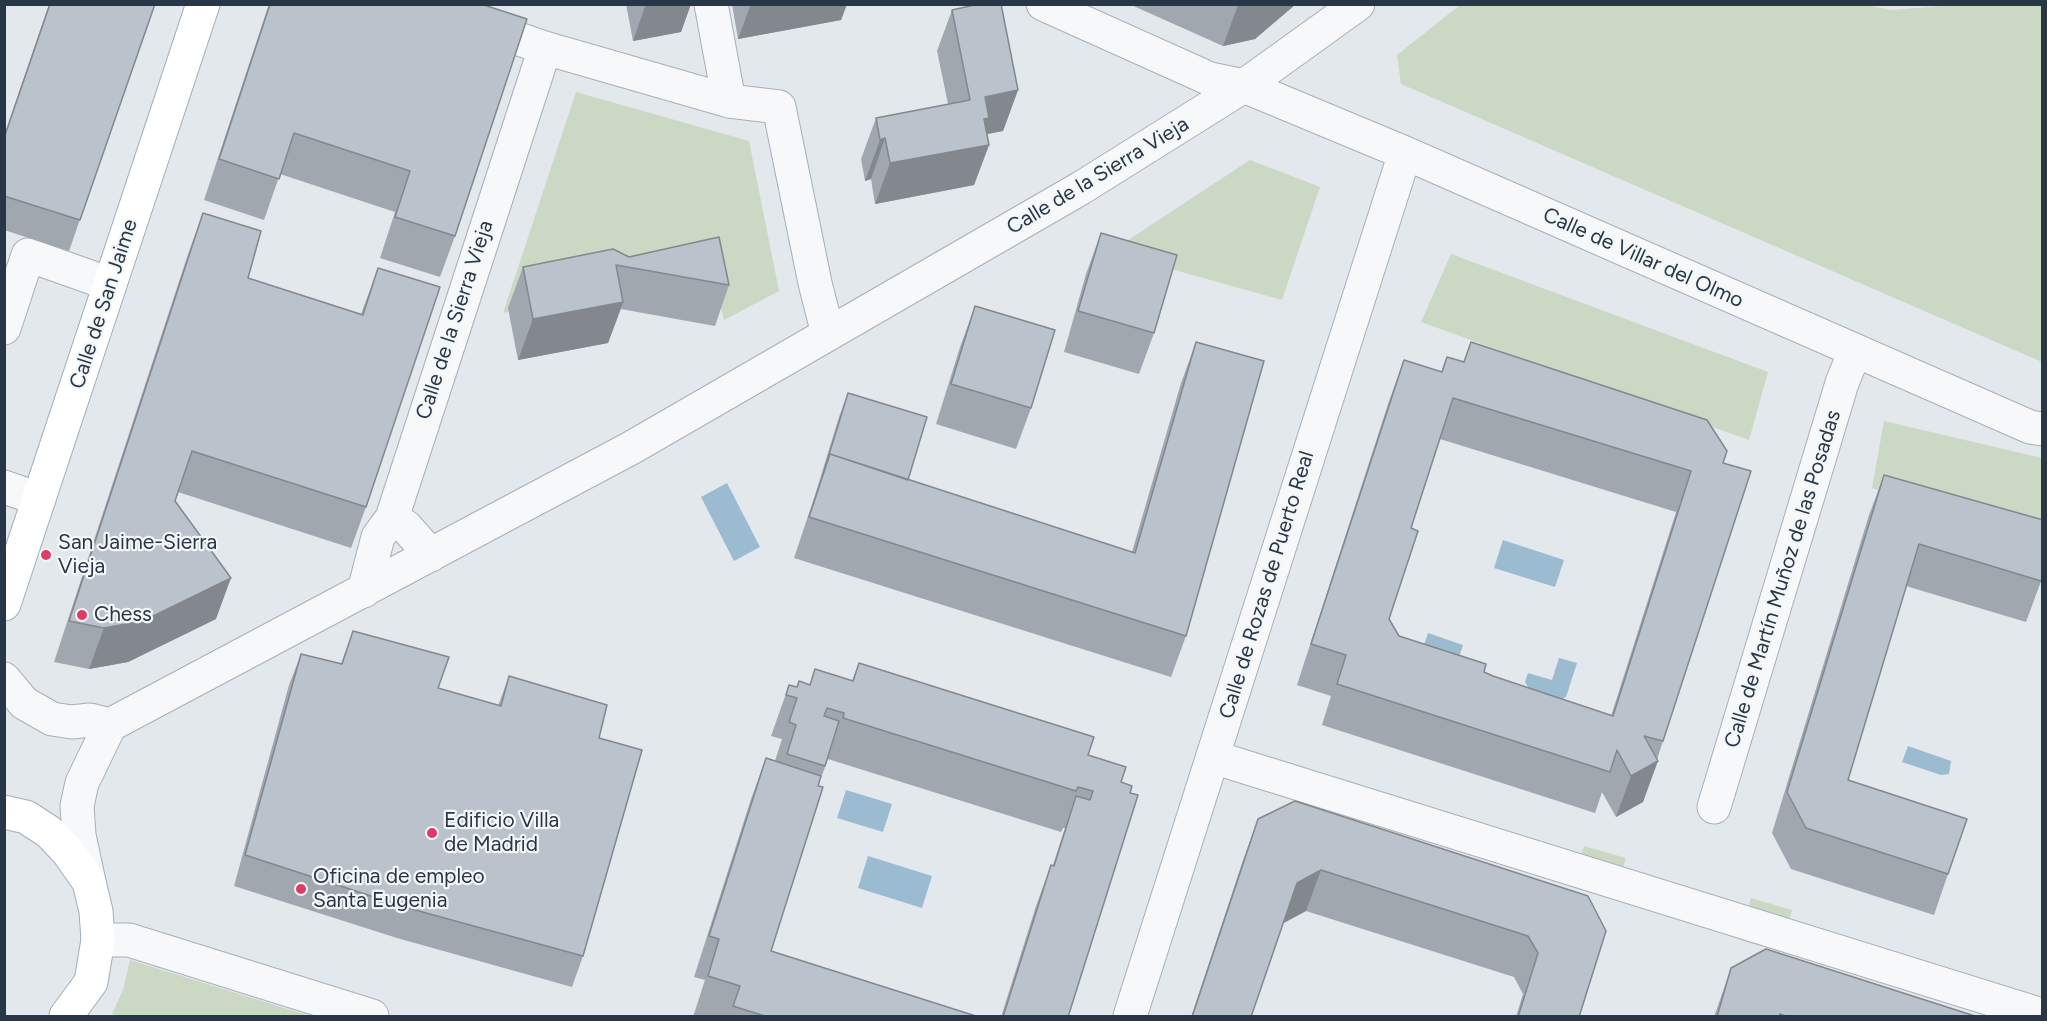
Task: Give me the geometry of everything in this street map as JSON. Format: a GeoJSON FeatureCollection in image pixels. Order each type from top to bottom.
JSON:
{"type":"FeatureCollection","features":[{"type":"Feature","properties":{"kind":"main road","name":"Calle de San Jaime"},"geometry":{"type":"LineString","coordinates":[[4,604],[203,4]]}},
{"type":"Feature","properties":{"kind":"main road"},"geometry":{"type":"LineString","coordinates":[[12,808],[49,832],[68,852],[89,882],[96,911],[98,940],[91,982],[66,1017]]}},
{"type":"Feature","properties":{"kind":"street"},"geometry":{"type":"LineString","coordinates":[[417,4],[545,48],[729,101],[779,107],[815,283],[828,334]]}},
{"type":"Feature","properties":{"kind":"street"},"geometry":{"type":"LineString","coordinates":[[711,4],[729,101]]}},
{"type":"Feature","properties":{"kind":"street","name":"Calle de Villar del Olmo"},"geometry":{"type":"LineString","coordinates":[[1042,4],[1210,79],[1244,86],[1405,153],[2030,427],[2043,429]]}},
{"type":"Feature","properties":{"kind":"street","name":"Calle de la Sierra Vieja"},"geometry":{"type":"LineString","coordinates":[[110,725],[631,448],[1081,188],[1244,86],[1359,4]]}},
{"type":"Feature","properties":{"kind":"street","name":"Calle de la Sierra Vieja"},"geometry":{"type":"LineString","coordinates":[[364,591],[378,537],[392,518],[545,48]]}},
{"type":"Feature","properties":{"kind":"street","name":"Calle de Rozas de Puerto Real"},"geometry":{"type":"LineString","coordinates":[[1130,1017],[1405,153]]}},
{"type":"Feature","properties":{"kind":"street"},"geometry":{"type":"LineString","coordinates":[[4,328],[28,255],[110,284]]}},
{"type":"Feature","properties":{"kind":"street","name":"Calle de Martín Muñoz de las Posadas"},"geometry":{"type":"LineString","coordinates":[[1714,807],[1842,383],[1855,351]]}},
{"type":"Feature","properties":{"kind":"street"},"geometry":{"type":"LineString","coordinates":[[4,487],[39,500]]}},
{"type":"Feature","properties":{"kind":"street"},"geometry":{"type":"LineString","coordinates":[[392,518],[406,527],[431,555]]}},
{"type":"Feature","properties":{"kind":"street"},"geometry":{"type":"LineString","coordinates":[[4,679],[24,703],[44,716],[72,722],[90,720],[110,725],[86,772],[77,806],[79,835],[89,882]]}},
{"type":"Feature","properties":{"kind":"street"},"geometry":{"type":"LineString","coordinates":[[1213,757],[2043,1015]]}},
{"type":"Feature","properties":{"kind":"street"},"geometry":{"type":"LineString","coordinates":[[98,940],[129,940],[372,1017]]}},
{"type":"Feature","properties":{"kind":"green space"},"geometry":{"type":"Polygon","coordinates":[[[1967,4],[2042,5],[2042,362],[1401,84],[1397,55],[1460,5],[1866,5],[1891,10],[1967,4]]]}},
{"type":"Feature","properties":{"kind":"green space"},"geometry":{"type":"Polygon","coordinates":[[[576,92],[749,141],[779,291],[724,320],[711,267],[503,313],[576,92]]]}},
{"type":"Feature","properties":{"kind":"green space"},"geometry":{"type":"Polygon","coordinates":[[[1250,160],[1320,187],[1282,300],[1110,252],[1250,160]]]}},
{"type":"Feature","properties":{"kind":"green space"},"geometry":{"type":"Polygon","coordinates":[[[1451,254],[1768,372],[1749,440],[1421,322],[1451,254]]]}},
{"type":"Feature","properties":{"kind":"green space"},"geometry":{"type":"Polygon","coordinates":[[[1884,421],[2042,458],[2042,542],[1872,488],[1884,421]]]}},
{"type":"Feature","properties":{"kind":"green space"},"geometry":{"type":"Polygon","coordinates":[[[1584,846],[1626,858],[1613,899],[1571,887],[1584,846]]]}},
{"type":"Feature","properties":{"kind":"green space"},"geometry":{"type":"Polygon","coordinates":[[[1751,898],[1792,910],[1780,952],[1738,939],[1751,898]]]}},
{"type":"Feature","properties":{"kind":"green space"},"geometry":{"type":"Polygon","coordinates":[[[130,960],[310,1016],[120,1016],[112,1014],[123,990],[130,960]]]}},
{"type":"Feature","properties":{"kind":"water"},"geometry":{"type":"Polygon","coordinates":[[[727,483],[760,547],[734,561],[701,497],[727,483]]]}},
{"type":"Feature","properties":{"kind":"water"},"geometry":{"type":"Polygon","coordinates":[[[1503,540],[1564,560],[1555,587],[1494,568],[1503,540]]]}},
{"type":"Feature","properties":{"kind":"water"},"geometry":{"type":"Polygon","coordinates":[[[1428,633],[1463,645],[1455,669],[1420,657],[1428,633]]]}},
{"type":"Feature","properties":{"kind":"water"},"geometry":{"type":"Polygon","coordinates":[[[1559,658],[1577,663],[1566,697],[1560,700],[1530,690],[1525,682],[1528,673],[1552,680],[1559,658]]]}},
{"type":"Feature","properties":{"kind":"water"},"geometry":{"type":"Polygon","coordinates":[[[1908,746],[1951,761],[1949,774],[1941,775],[1902,762],[1908,746]]]}},
{"type":"Feature","properties":{"kind":"water"},"geometry":{"type":"Polygon","coordinates":[[[846,790],[892,804],[883,832],[837,818],[846,790]]]}},
{"type":"Feature","properties":{"kind":"water"},"geometry":{"type":"Polygon","coordinates":[[[868,856],[932,876],[922,908],[858,888],[868,856]]]}},
{"type":"Feature","properties":{"kind":"building"},"geometry":{"type":"Polygon","coordinates":[[[50,4],[155,4],[80,220],[4,196],[4,138],[50,4]]]}},
{"type":"Feature","properties":{"kind":"building"},"geometry":{"type":"Polygon","coordinates":[[[270,4],[481,4],[527,19],[455,236],[395,217],[410,171],[294,133],[279,179],[219,159],[270,4]]]}},
{"type":"Feature","properties":{"kind":"building"},"geometry":{"type":"Polygon","coordinates":[[[979,4],[1001,4],[1018,90],[985,97],[989,118],[984,119],[989,145],[890,163],[885,138],[880,140],[876,118],[970,100],[952,10],[979,4]]]}},
{"type":"Feature","properties":{"kind":"building"},"geometry":{"type":"Polygon","coordinates":[[[203,213],[261,231],[248,278],[363,315],[378,268],[440,287],[366,507],[192,451],[175,501],[231,578],[143,621],[104,628],[69,621],[203,213]]]}},
{"type":"Feature","properties":{"kind":"building"},"geometry":{"type":"Polygon","coordinates":[[[1101,233],[1177,255],[1154,333],[1078,311],[1101,233]]]}},
{"type":"Feature","properties":{"kind":"building"},"geometry":{"type":"Polygon","coordinates":[[[719,237],[729,285],[616,265],[623,302],[533,319],[523,267],[613,249],[629,257],[719,237]]]}},
{"type":"Feature","properties":{"kind":"building"},"geometry":{"type":"Polygon","coordinates":[[[975,306],[1055,330],[1031,408],[951,384],[975,306]]]}},
{"type":"Feature","properties":{"kind":"building"},"geometry":{"type":"Polygon","coordinates":[[[1196,342],[1264,361],[1186,636],[809,517],[830,454],[1135,553],[1196,342]]]}},
{"type":"Feature","properties":{"kind":"building"},"geometry":{"type":"Polygon","coordinates":[[[1471,342],[1707,420],[1727,451],[1723,463],[1751,471],[1663,741],[1644,736],[1658,761],[1631,776],[1617,750],[1610,772],[1337,684],[1346,655],[1311,644],[1404,360],[1442,372],[1447,357],[1464,362],[1471,342]],[[1453,398],[1411,528],[1418,531],[1389,619],[1399,636],[1486,664],[1484,672],[1493,676],[1613,716],[1691,471],[1453,398]]]}},
{"type":"Feature","properties":{"kind":"building"},"geometry":{"type":"Polygon","coordinates":[[[848,393],[927,417],[908,480],[830,454],[824,471],[848,393]]]}},
{"type":"Feature","properties":{"kind":"building"},"geometry":{"type":"Polygon","coordinates":[[[1884,475],[2043,520],[2043,576],[2041,581],[1919,544],[1848,780],[1967,819],[1948,874],[1806,828],[1787,792],[1884,475]]]}},
{"type":"Feature","properties":{"kind":"building","name":"Edificio Villa de Madrid"},"geometry":{"type":"Polygon","coordinates":[[[353,631],[449,657],[438,688],[501,706],[509,676],[607,705],[599,738],[642,750],[583,956],[408,908],[245,855],[301,654],[342,664],[353,631]]]}},
{"type":"Feature","properties":{"kind":"building"},"geometry":{"type":"Polygon","coordinates":[[[859,663],[1094,737],[1088,755],[1126,767],[1121,782],[1132,786],[1130,793],[1138,795],[1068,1017],[1003,1017],[1051,865],[1054,866],[1076,796],[1090,800],[1093,791],[1078,787],[1076,791],[843,718],[844,713],[827,708],[824,716],[839,721],[825,766],[787,754],[796,725],[789,722],[797,698],[786,695],[789,685],[797,687],[799,681],[810,685],[815,669],[853,681],[859,663]]]}},
{"type":"Feature","properties":{"kind":"building"},"geometry":{"type":"Polygon","coordinates":[[[766,758],[821,776],[818,786],[823,787],[771,951],[979,1017],[768,1017],[733,1006],[740,986],[708,976],[719,939],[709,936],[766,758]]]}},
{"type":"Feature","properties":{"kind":"building"},"geometry":{"type":"Polygon","coordinates":[[[1295,801],[1588,896],[1606,931],[1579,1017],[1518,1017],[1538,953],[1528,936],[1321,870],[1297,883],[1251,1017],[1192,1017],[1258,819],[1295,801]]]}},
{"type":"Feature","properties":{"kind":"building"},"geometry":{"type":"Polygon","coordinates":[[[1766,949],[1978,1017],[1788,1017],[1780,1014],[1779,1017],[1717,1017],[1731,968],[1766,949]]]}},
{"type":"Feature","properties":{"kind":"place","name":"San Jaime-Sierra Vieja"},"geometry":{"type":"Point","coordinates":[46,555]}},
{"type":"Feature","properties":{"kind":"place","name":"Chess"},"geometry":{"type":"Point","coordinates":[82,615]}},
{"type":"Feature","properties":{"kind":"place","name":"Edificio Villa de Madrid"},"geometry":{"type":"Point","coordinates":[432,833]}},
{"type":"Feature","properties":{"kind":"place","name":"Oficina de empleo Santa Eugenia"},"geometry":{"type":"Point","coordinates":[301,889]}}]}
